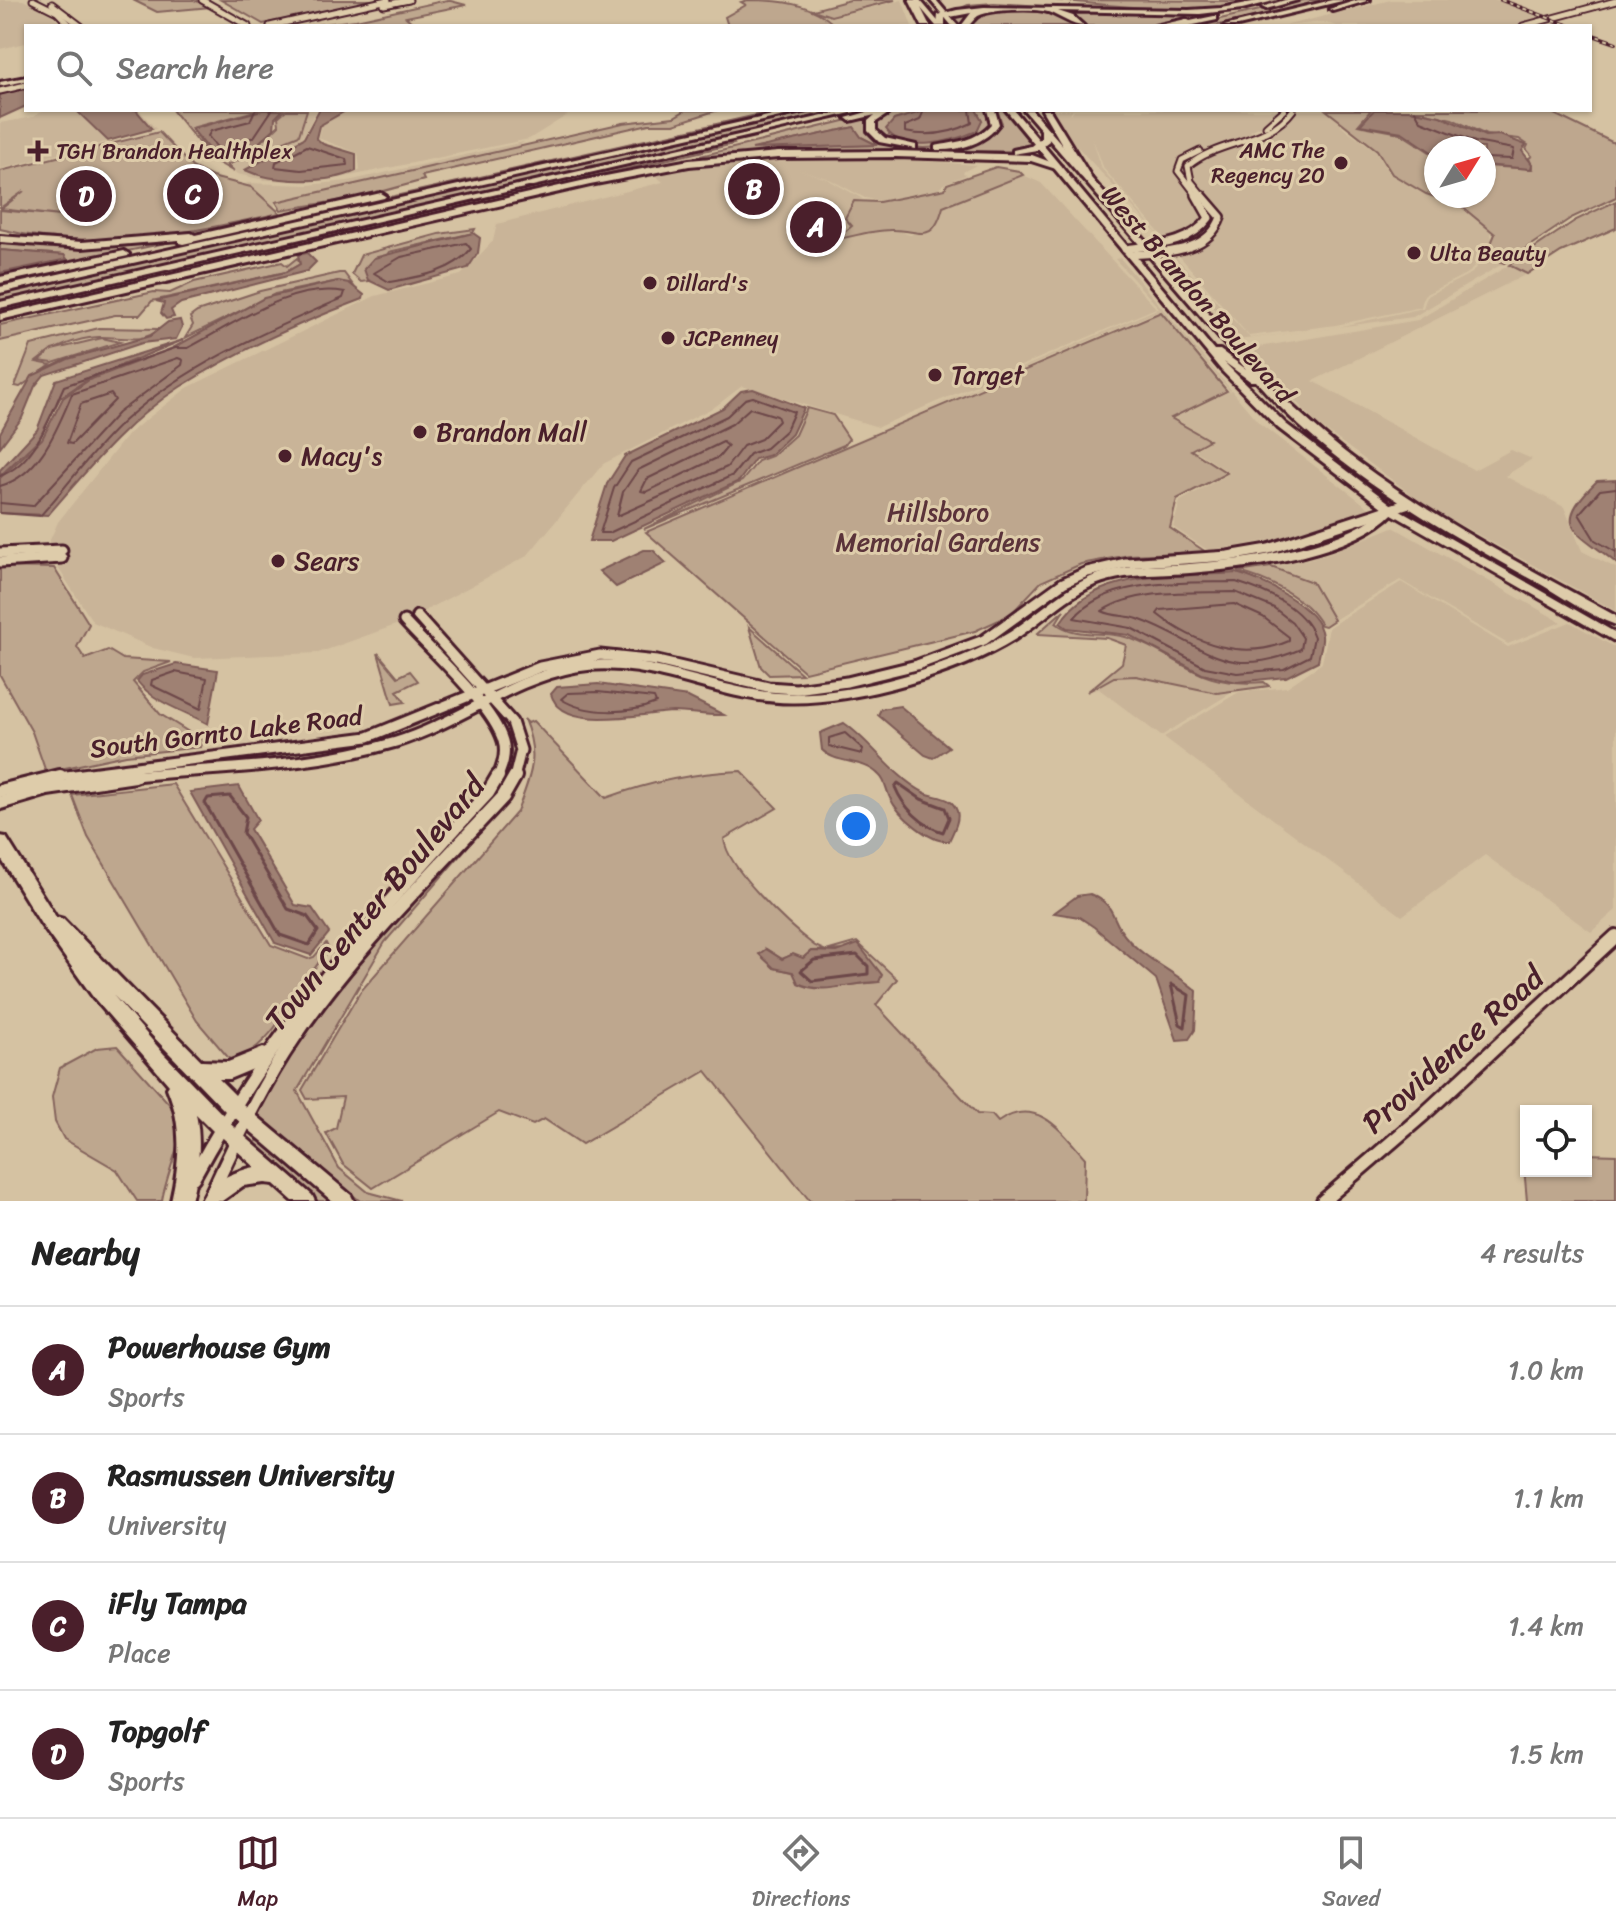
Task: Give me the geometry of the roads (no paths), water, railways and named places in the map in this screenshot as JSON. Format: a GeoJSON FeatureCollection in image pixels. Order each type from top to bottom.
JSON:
{"type":"FeatureCollection","features":[{"type":"Feature","properties":{"kind":"highway"},"geometry":{"type":"LineString","coordinates":[[915,0],[926,24]]}},
{"type":"Feature","properties":{"kind":"highway"},"geometry":{"type":"LineString","coordinates":[[1020,0],[1115,9]]}},
{"type":"Feature","properties":{"kind":"highway"},"geometry":{"type":"LineString","coordinates":[[941,24],[944,13],[963,5],[992,1],[1206,12],[1274,0]]}},
{"type":"Feature","properties":{"kind":"highway"},"geometry":{"type":"LineString","coordinates":[[1188,24],[1294,0]]}},
{"type":"Feature","properties":{"kind":"highway"},"geometry":{"type":"LineString","coordinates":[[1237,24],[1342,0]]}},
{"type":"Feature","properties":{"kind":"highway"},"geometry":{"type":"LineString","coordinates":[[1270,24],[1366,0]]}},
{"type":"Feature","properties":{"kind":"highway"},"geometry":{"type":"LineString","coordinates":[[966,24],[978,13],[1011,7],[1060,13],[1077,24]]}},
{"type":"Feature","properties":{"kind":"highway"},"geometry":{"type":"LineString","coordinates":[[1171,24],[1246,11]]}},
{"type":"Feature","properties":{"kind":"highway"},"geometry":{"type":"LineString","coordinates":[[1244,24],[1270,17]]}},
{"type":"Feature","properties":{"kind":"highway"},"geometry":{"type":"LineString","coordinates":[[0,87],[24,81]]}},
{"type":"Feature","properties":{"kind":"highway"},"geometry":{"type":"LineString","coordinates":[[0,281],[759,112]]}},
{"type":"Feature","properties":{"kind":"highway"},"geometry":{"type":"LineString","coordinates":[[0,290],[798,112]]}},
{"type":"Feature","properties":{"kind":"highway"},"geometry":{"type":"LineString","coordinates":[[0,305],[851,112]]}},
{"type":"Feature","properties":{"kind":"highway"},"geometry":{"type":"LineString","coordinates":[[0,317],[590,182],[880,112]]}},
{"type":"Feature","properties":{"kind":"highway"},"geometry":{"type":"LineString","coordinates":[[885,112],[872,121],[876,136],[903,146],[928,148],[955,146],[983,136],[995,124],[992,112]]}},
{"type":"Feature","properties":{"kind":"highway"},"geometry":{"type":"LineString","coordinates":[[1047,112],[1086,177]]}},
{"type":"Feature","properties":{"kind":"highway"},"geometry":{"type":"LineString","coordinates":[[590,182],[673,166],[758,156],[1013,153],[1040,146],[1046,139],[1044,129]]}},
{"type":"Feature","properties":{"kind":"highway"},"geometry":{"type":"LineString","coordinates":[[948,155],[1032,158],[1056,166]]}},
{"type":"Feature","properties":{"kind":"highway"},"geometry":{"type":"LineString","coordinates":[[0,281],[273,230]]}},
{"type":"Feature","properties":{"kind":"highway"},"geometry":{"type":"LineString","coordinates":[[0,239],[99,245],[223,231]]}},
{"type":"Feature","properties":{"kind":"highway"},"geometry":{"type":"LineString","coordinates":[[0,842],[25,887],[92,985],[172,1077],[220,1125]]}},
{"type":"Feature","properties":{"kind":"highway"},"geometry":{"type":"LineString","coordinates":[[25,887],[232,1105]]}},
{"type":"Feature","properties":{"kind":"highway"},"geometry":{"type":"LineString","coordinates":[[198,1069],[229,1071],[263,1056]]}},
{"type":"Feature","properties":{"kind":"highway"},"geometry":{"type":"LineString","coordinates":[[172,1077],[187,1112],[191,1134],[191,1159],[181,1201]]}},
{"type":"Feature","properties":{"kind":"main road"},"geometry":{"type":"LineString","coordinates":[[915,0],[938,24]]}},
{"type":"Feature","properties":{"kind":"main road"},"geometry":{"type":"LineString","coordinates":[[933,0],[953,24]]}},
{"type":"Feature","properties":{"kind":"main road","name":"West Brandon Boulevard"},"geometry":{"type":"LineString","coordinates":[[1012,112],[1209,349],[1282,426],[1391,509],[1616,638]]}},
{"type":"Feature","properties":{"kind":"main road","name":"West Brandon Boulevard"},"geometry":{"type":"LineString","coordinates":[[1030,112],[1272,393],[1325,443],[1409,503],[1616,621]]}},
{"type":"Feature","properties":{"kind":"main road"},"geometry":{"type":"LineString","coordinates":[[1164,296],[1203,313]]}},
{"type":"Feature","properties":{"kind":"main road"},"geometry":{"type":"LineString","coordinates":[[1209,349],[1225,356],[1272,393]]}},
{"type":"Feature","properties":{"kind":"main road"},"geometry":{"type":"LineString","coordinates":[[1494,570],[1520,578],[1576,606],[1593,608]]}},
{"type":"Feature","properties":{"kind":"main road"},"geometry":{"type":"LineString","coordinates":[[1586,621],[1616,630]]}},
{"type":"Feature","properties":{"kind":"main road"},"geometry":{"type":"LineString","coordinates":[[232,1105],[345,1201]]}},
{"type":"Feature","properties":{"kind":"main road"},"geometry":{"type":"LineString","coordinates":[[220,1125],[306,1201]]}},
{"type":"Feature","properties":{"kind":"main road"},"geometry":{"type":"LineString","coordinates":[[209,1201],[223,1188],[243,1177],[277,1177]]}},
{"type":"Feature","properties":{"kind":"street"},"geometry":{"type":"LineString","coordinates":[[33,0],[57,12],[69,24]]}},
{"type":"Feature","properties":{"kind":"street"},"geometry":{"type":"LineString","coordinates":[[44,0],[65,11],[79,24]]}},
{"type":"Feature","properties":{"kind":"street"},"geometry":{"type":"LineString","coordinates":[[202,0],[244,24]]}},
{"type":"Feature","properties":{"kind":"street"},"geometry":{"type":"LineString","coordinates":[[214,0],[256,24]]}},
{"type":"Feature","properties":{"kind":"street"},"geometry":{"type":"LineString","coordinates":[[288,24],[388,0]]}},
{"type":"Feature","properties":{"kind":"street"},"geometry":{"type":"LineString","coordinates":[[288,24],[409,0]]}},
{"type":"Feature","properties":{"kind":"street"},"geometry":{"type":"LineString","coordinates":[[1530,24],[1616,1]]}},
{"type":"Feature","properties":{"kind":"street"},"geometry":{"type":"LineString","coordinates":[[1148,249],[1185,239],[1205,226],[1209,218],[1207,209],[1179,176],[1178,167],[1182,160],[1271,130],[1287,113]]}},
{"type":"Feature","properties":{"kind":"street"},"geometry":{"type":"LineString","coordinates":[[1128,252],[1194,245],[1217,230],[1221,217],[1188,176],[1188,166],[1204,152]]}},
{"type":"Feature","properties":{"kind":"street"},"geometry":{"type":"LineString","coordinates":[[1188,188],[1197,187]]}},
{"type":"Feature","properties":{"kind":"street","name":"South Gornto Lake Road"},"geometry":{"type":"LineString","coordinates":[[0,803],[60,787],[357,752],[411,737],[488,693],[558,670],[615,664],[659,669],[757,697],[790,699],[837,694],[980,653],[1013,636],[1068,591],[1100,578],[1137,571],[1223,565],[1284,554],[1357,532],[1386,518],[1391,509],[1409,503]]}},
{"type":"Feature","properties":{"kind":"street"},"geometry":{"type":"LineString","coordinates":[[0,553],[62,554],[0,562]]}},
{"type":"Feature","properties":{"kind":"street","name":"Town Center Boulevard"},"geometry":{"type":"LineString","coordinates":[[209,1201],[247,1119],[306,1021],[353,962],[510,787],[519,767],[521,744],[516,727],[417,616]]}},
{"type":"Feature","properties":{"kind":"street","name":"Town Center Boulevard"},"geometry":{"type":"LineString","coordinates":[[181,1201],[220,1125],[263,1056],[332,963],[495,783],[504,761],[504,743],[498,728],[404,621]]}},
{"type":"Feature","properties":{"kind":"street","name":"South Gornto Lake Road"},"geometry":{"type":"LineString","coordinates":[[0,791],[57,776],[360,739],[474,700]]}},
{"type":"Feature","properties":{"kind":"street","name":"Providence Road"},"geometry":{"type":"LineString","coordinates":[[1323,1201],[1423,1115],[1616,936]]}},
{"type":"Feature","properties":{"kind":"water"},"geometry":{"type":"Polygon","coordinates":[[[24,89],[24,107],[0,118],[0,94],[24,89]]]}},
{"type":"Feature","properties":{"kind":"water"},"geometry":{"type":"Polygon","coordinates":[[[78,112],[138,112],[152,129],[108,141],[78,112]]]}},
{"type":"Feature","properties":{"kind":"water"},"geometry":{"type":"Polygon","coordinates":[[[255,112],[281,112],[275,118],[274,129],[255,146],[224,158],[214,156],[192,129],[255,112]]]}},
{"type":"Feature","properties":{"kind":"water"},"geometry":{"type":"Polygon","coordinates":[[[318,112],[344,112],[319,126],[316,138],[323,144],[356,154],[356,171],[331,178],[300,180],[270,177],[245,170],[304,138],[318,112]]]}},
{"type":"Feature","properties":{"kind":"water"},"geometry":{"type":"Polygon","coordinates":[[[921,112],[977,112],[982,120],[977,131],[956,139],[917,144],[894,137],[886,129],[894,120],[921,112]]]}},
{"type":"Feature","properties":{"kind":"water"},"geometry":{"type":"Polygon","coordinates":[[[1372,112],[1419,112],[1440,116],[1485,136],[1424,136],[1424,147],[1402,132],[1360,125],[1372,112]]]}},
{"type":"Feature","properties":{"kind":"water"},"geometry":{"type":"Polygon","coordinates":[[[854,127],[861,137],[877,145],[752,149],[854,127]]]}},
{"type":"Feature","properties":{"kind":"water"},"geometry":{"type":"Polygon","coordinates":[[[1500,135],[1526,145],[1522,151],[1532,164],[1531,169],[1496,166],[1496,136],[1485,136],[1500,135]]]}},
{"type":"Feature","properties":{"kind":"water"},"geometry":{"type":"Polygon","coordinates":[[[473,233],[480,238],[478,253],[468,268],[389,290],[368,280],[364,269],[374,258],[473,233]]]}},
{"type":"Feature","properties":{"kind":"water"},"geometry":{"type":"Polygon","coordinates":[[[0,250],[64,255],[67,259],[0,273],[0,250]]]}},
{"type":"Feature","properties":{"kind":"water"},"geometry":{"type":"Polygon","coordinates":[[[307,253],[316,262],[307,271],[181,303],[171,310],[174,317],[166,319],[161,313],[164,303],[156,301],[286,272],[300,264],[298,255],[307,253]]]}},
{"type":"Feature","properties":{"kind":"water"},"geometry":{"type":"Polygon","coordinates":[[[338,281],[349,283],[364,295],[363,299],[247,349],[161,400],[110,446],[48,515],[0,513],[0,478],[42,439],[63,398],[89,380],[173,348],[264,298],[338,281]]]}},
{"type":"Feature","properties":{"kind":"water"},"geometry":{"type":"Polygon","coordinates":[[[180,320],[182,327],[176,339],[142,343],[44,375],[35,386],[22,418],[0,447],[0,433],[32,376],[68,359],[150,336],[168,322],[180,320]]]}},
{"type":"Feature","properties":{"kind":"water"},"geometry":{"type":"Polygon","coordinates":[[[183,340],[88,379],[60,398],[39,439],[0,476],[0,470],[37,430],[56,380],[183,340]]]}},
{"type":"Feature","properties":{"kind":"water"},"geometry":{"type":"Polygon","coordinates":[[[753,389],[804,408],[792,434],[770,455],[755,459],[739,481],[611,541],[589,541],[607,484],[625,456],[723,408],[741,391],[753,389]]]}},
{"type":"Feature","properties":{"kind":"water"},"geometry":{"type":"Polygon","coordinates":[[[1616,480],[1616,563],[1580,535],[1572,519],[1574,509],[1597,481],[1616,480]]]}},
{"type":"Feature","properties":{"kind":"water"},"geometry":{"type":"Polygon","coordinates":[[[644,550],[653,550],[666,563],[616,587],[599,571],[644,550]]]}},
{"type":"Feature","properties":{"kind":"water"},"geometry":{"type":"Polygon","coordinates":[[[1236,573],[1273,588],[1311,614],[1322,636],[1318,661],[1286,677],[1237,682],[1202,674],[1129,635],[1067,628],[1060,623],[1075,605],[1116,584],[1139,579],[1236,573]]]}},
{"type":"Feature","properties":{"kind":"water"},"geometry":{"type":"Polygon","coordinates":[[[176,664],[218,670],[208,724],[160,701],[137,681],[142,675],[176,664]]]}},
{"type":"Feature","properties":{"kind":"water"},"geometry":{"type":"Polygon","coordinates":[[[598,684],[688,697],[724,715],[673,712],[586,717],[558,706],[551,694],[557,687],[598,684]]]}},
{"type":"Feature","properties":{"kind":"water"},"geometry":{"type":"Polygon","coordinates":[[[900,706],[949,747],[933,758],[925,755],[878,715],[881,709],[900,706]]]}},
{"type":"Feature","properties":{"kind":"water"},"geometry":{"type":"Polygon","coordinates":[[[844,723],[914,786],[955,806],[958,818],[949,841],[933,838],[907,820],[894,805],[881,777],[873,770],[835,758],[822,750],[820,733],[844,723]]]}},
{"type":"Feature","properties":{"kind":"water"},"geometry":{"type":"Polygon","coordinates":[[[239,786],[258,820],[250,829],[295,905],[312,908],[329,933],[311,955],[275,943],[190,792],[239,786]]]}},
{"type":"Feature","properties":{"kind":"water"},"geometry":{"type":"Polygon","coordinates":[[[1090,894],[1109,907],[1120,929],[1133,944],[1197,991],[1195,1030],[1189,1039],[1177,1040],[1156,979],[1079,917],[1054,913],[1077,896],[1090,894]]]}},
{"type":"Feature","properties":{"kind":"water"},"geometry":{"type":"Polygon","coordinates":[[[858,944],[882,975],[879,982],[807,987],[798,983],[793,972],[774,968],[759,954],[766,949],[782,959],[793,954],[803,958],[811,951],[837,952],[858,944]]]}},
{"type":"Feature","properties":{"kind":"railway"},"geometry":{"type":"LineString","coordinates":[[1501,0],[1565,24]]}},
{"type":"Feature","properties":{"kind":"railway"},"geometry":{"type":"LineString","coordinates":[[1592,35],[1616,43]]}},
{"type":"Feature","properties":{"kind":"place","name":"TGH Brandon Healthplex"},"geometry":{"type":"Point","coordinates":[38,151]}},
{"type":"Feature","properties":{"kind":"place","name":"AMC The Regency 20"},"geometry":{"type":"Point","coordinates":[1341,163]}},
{"type":"Feature","properties":{"kind":"place","name":"Rasmussen University"},"geometry":{"type":"Point","coordinates":[754,189]}},
{"type":"Feature","properties":{"kind":"place","name":"iFly Tampa"},"geometry":{"type":"Point","coordinates":[193,194]}},
{"type":"Feature","properties":{"kind":"place","name":"Topgolf"},"geometry":{"type":"Point","coordinates":[86,196]}},
{"type":"Feature","properties":{"kind":"place","name":"Powerhouse Gym"},"geometry":{"type":"Point","coordinates":[816,227]}},
{"type":"Feature","properties":{"kind":"place","name":"Ulta Beauty"},"geometry":{"type":"Point","coordinates":[1414,253]}},
{"type":"Feature","properties":{"kind":"place","name":"Dillard's"},"geometry":{"type":"Point","coordinates":[650,283]}},
{"type":"Feature","properties":{"kind":"place","name":"JCPenney"},"geometry":{"type":"Point","coordinates":[668,338]}},
{"type":"Feature","properties":{"kind":"place","name":"Target"},"geometry":{"type":"Point","coordinates":[935,375]}},
{"type":"Feature","properties":{"kind":"place","name":"Brandon Mall"},"geometry":{"type":"Point","coordinates":[420,432]}},
{"type":"Feature","properties":{"kind":"place","name":"Macy's"},"geometry":{"type":"Point","coordinates":[285,456]}},
{"type":"Feature","properties":{"kind":"place","name":"Sears"},"geometry":{"type":"Point","coordinates":[278,561]}},
{"type":"Feature","properties":{"kind":"park label","name":"Hillsboro Memorial Gardens"},"geometry":{"type":"Point","coordinates":[938,527]}}]}
